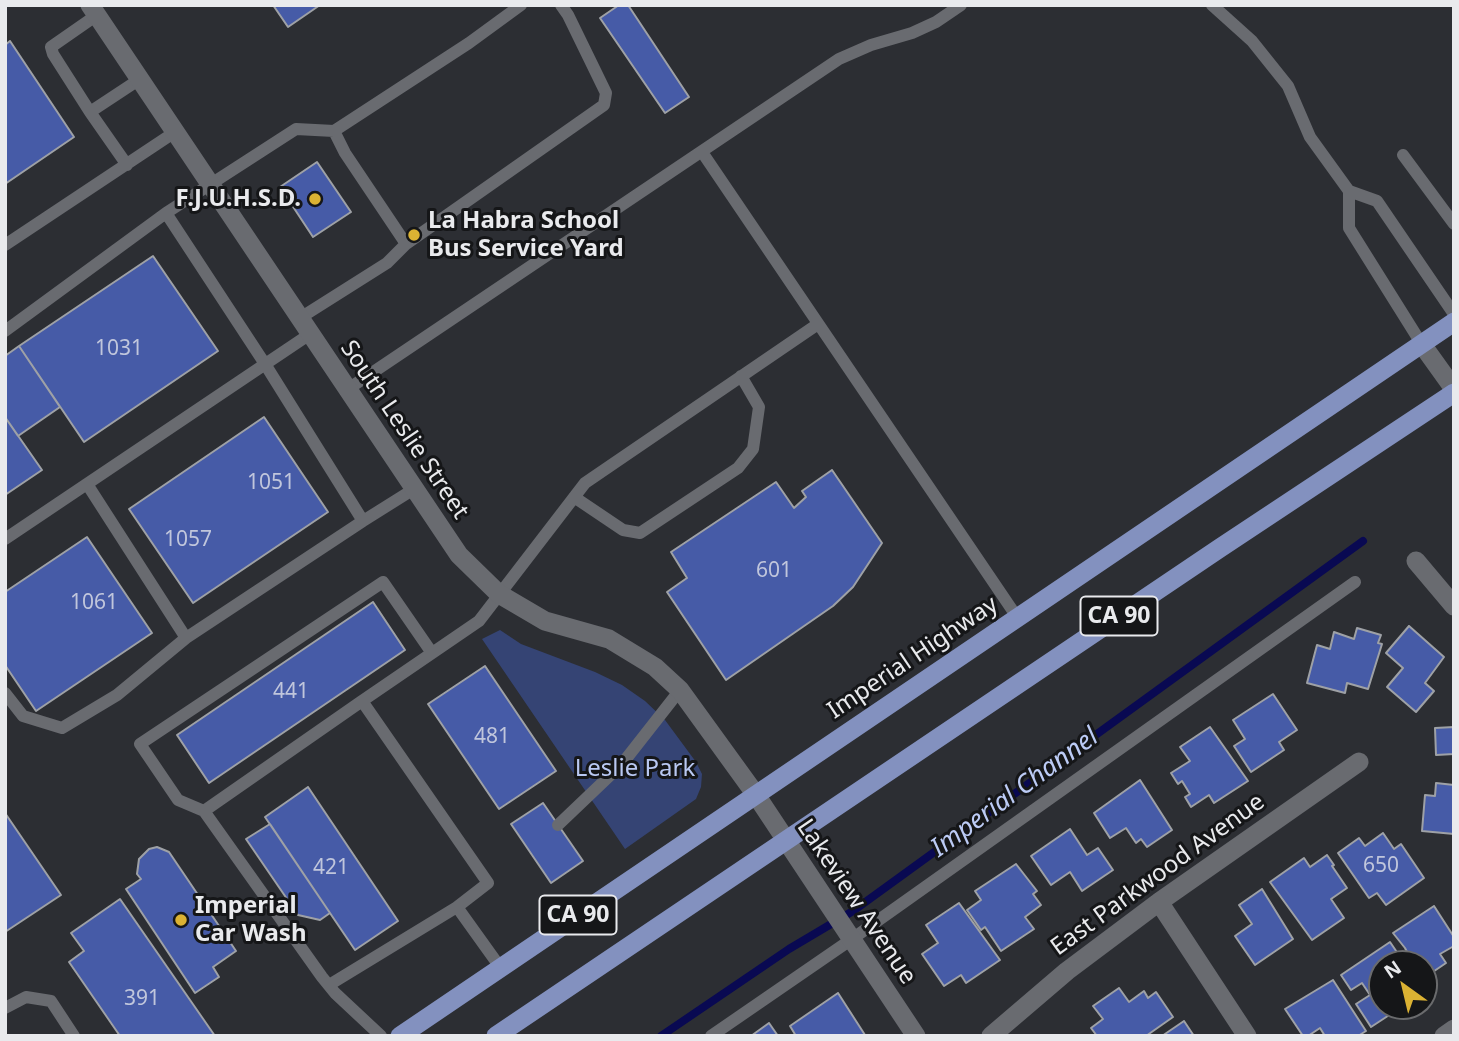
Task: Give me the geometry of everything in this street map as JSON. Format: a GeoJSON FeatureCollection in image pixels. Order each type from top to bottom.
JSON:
{"type":"FeatureCollection","features":[{"type":"Feature","properties":{"kind":"main road","name":"Imperial Highway"},"geometry":{"type":"LineString","coordinates":[[400,1036],[1454,322]]}},
{"type":"Feature","properties":{"kind":"main road","name":"CA 90"},"geometry":{"type":"LineString","coordinates":[[496,1036],[1454,391]]}},
{"type":"Feature","properties":{"kind":"street","name":"South Leslie Street"},"geometry":{"type":"LineString","coordinates":[[93,10],[459,555],[499,594],[545,621],[609,639],[655,667],[680,690],[756,795]]}},
{"type":"Feature","properties":{"kind":"street"},"geometry":{"type":"LineString","coordinates":[[1421,343],[1454,391]]}},
{"type":"Feature","properties":{"kind":"street"},"geometry":{"type":"LineString","coordinates":[[1416,561],[1454,606]]}},
{"type":"Feature","properties":{"kind":"street","name":"East Parkwood Avenue"},"geometry":{"type":"LineString","coordinates":[[991,1036],[1067,971],[1159,902],[1359,762]]}},
{"type":"Feature","properties":{"kind":"street","name":"Lakeview Avenue"},"geometry":{"type":"LineString","coordinates":[[756,795],[916,1036]]}},
{"type":"Feature","properties":{"kind":"street"},"geometry":{"type":"LineString","coordinates":[[1159,902],[1247,1036]]}},
{"type":"Feature","properties":{"kind":"street"},"geometry":{"type":"LineString","coordinates":[[1444,1036],[1454,1029]]}},
{"type":"Feature","properties":{"kind":"lane"},"geometry":{"type":"LineString","coordinates":[[5,331],[166,213],[296,129],[334,131],[522,5]]}},
{"type":"Feature","properties":{"kind":"lane"},"geometry":{"type":"LineString","coordinates":[[5,539],[265,364],[305,326],[406,244],[604,105],[606,93],[561,5]]}},
{"type":"Feature","properties":{"kind":"lane"},"geometry":{"type":"LineString","coordinates":[[348,389],[839,60],[871,45],[912,33],[936,22],[961,5]]}},
{"type":"Feature","properties":{"kind":"lane"},"geometry":{"type":"LineString","coordinates":[[1212,5],[1252,41],[1287,86],[1310,136],[1349,191],[1377,201],[1454,314]]}},
{"type":"Feature","properties":{"kind":"lane"},"geometry":{"type":"LineString","coordinates":[[93,10],[51,47],[90,112],[127,165]]}},
{"type":"Feature","properties":{"kind":"lane"},"geometry":{"type":"LineString","coordinates":[[90,112],[140,79]]}},
{"type":"Feature","properties":{"kind":"lane"},"geometry":{"type":"LineString","coordinates":[[334,131],[345,153],[406,244]]}},
{"type":"Feature","properties":{"kind":"lane"},"geometry":{"type":"LineString","coordinates":[[5,245],[175,132]]}},
{"type":"Feature","properties":{"kind":"lane"},"geometry":{"type":"LineString","coordinates":[[702,152],[1017,617]]}},
{"type":"Feature","properties":{"kind":"lane"},"geometry":{"type":"LineString","coordinates":[[1403,155],[1454,224]]}},
{"type":"Feature","properties":{"kind":"lane"},"geometry":{"type":"LineString","coordinates":[[1349,191],[1349,228],[1421,343]]}},
{"type":"Feature","properties":{"kind":"lane"},"geometry":{"type":"LineString","coordinates":[[166,213],[265,364],[363,522]]}},
{"type":"Feature","properties":{"kind":"lane"},"geometry":{"type":"LineString","coordinates":[[204,810],[479,621],[585,483],[818,324]]}},
{"type":"Feature","properties":{"kind":"lane"},"geometry":{"type":"LineString","coordinates":[[574,497],[623,530],[640,533],[738,468],[753,449],[759,407],[741,376]]}},
{"type":"Feature","properties":{"kind":"lane"},"geometry":{"type":"LineString","coordinates":[[87,484],[186,638]]}},
{"type":"Feature","properties":{"kind":"lane"},"geometry":{"type":"LineString","coordinates":[[5,694],[23,716],[62,728],[117,695],[186,638],[414,489]]}},
{"type":"Feature","properties":{"kind":"lane"},"geometry":{"type":"LineString","coordinates":[[381,1036],[329,985],[204,810],[178,800],[140,744],[383,582],[432,653]]}},
{"type":"Feature","properties":{"kind":"lane"},"geometry":{"type":"LineString","coordinates":[[710,1036],[852,939],[1355,582]]}},
{"type":"Feature","properties":{"kind":"lane"},"geometry":{"type":"LineString","coordinates":[[558,825],[622,764],[680,690]]}},
{"type":"Feature","properties":{"kind":"lane"},"geometry":{"type":"LineString","coordinates":[[329,985],[457,906],[488,883],[362,701]]}},
{"type":"Feature","properties":{"kind":"lane"},"geometry":{"type":"LineString","coordinates":[[457,906],[500,967]]}},
{"type":"Feature","properties":{"kind":"lane"},"geometry":{"type":"LineString","coordinates":[[5,1008],[26,997],[51,1001],[74,1036]]}},
{"type":"Feature","properties":{"kind":"green space","name":"Leslie Park"},"geometry":{"type":"Polygon","coordinates":[[[500,630],[521,644],[622,685],[645,701],[665,720],[696,762],[702,774],[696,799],[625,849],[482,639],[500,630]]]}},
{"type":"Feature","properties":{"kind":"building"},"geometry":{"type":"Polygon","coordinates":[[[273,5],[320,5],[288,27],[273,5]]]}},
{"type":"Feature","properties":{"kind":"building"},"geometry":{"type":"Polygon","coordinates":[[[619,5],[628,5],[689,97],[665,113],[600,18],[619,5]]]}},
{"type":"Feature","properties":{"kind":"building"},"geometry":{"type":"Polygon","coordinates":[[[10,41],[74,137],[5,184],[5,45],[10,41]]]}},
{"type":"Feature","properties":{"kind":"building","name":"F.J.U.H.S.D."},"geometry":{"type":"Polygon","coordinates":[[[317,162],[351,212],[313,237],[280,187],[317,162]]]}},
{"type":"Feature","properties":{"kind":"building"},"geometry":{"type":"Polygon","coordinates":[[[153,256],[218,351],[84,442],[19,346],[153,256]]]}},
{"type":"Feature","properties":{"kind":"building"},"geometry":{"type":"Polygon","coordinates":[[[19,346],[60,407],[18,436],[5,417],[5,356],[19,346]]]}},
{"type":"Feature","properties":{"kind":"building"},"geometry":{"type":"Polygon","coordinates":[[[5,417],[42,470],[5,495],[5,417]]]}},
{"type":"Feature","properties":{"kind":"building"},"geometry":{"type":"Polygon","coordinates":[[[264,417],[328,512],[193,603],[129,509],[264,417]]]}},
{"type":"Feature","properties":{"kind":"building"},"geometry":{"type":"Polygon","coordinates":[[[832,470],[882,543],[853,587],[833,606],[726,680],[667,592],[687,578],[671,552],[776,482],[794,508],[806,497],[802,491],[832,470]]]}},
{"type":"Feature","properties":{"kind":"building"},"geometry":{"type":"Polygon","coordinates":[[[87,537],[152,633],[36,711],[5,665],[5,592],[87,537]]]}},
{"type":"Feature","properties":{"kind":"building"},"geometry":{"type":"Polygon","coordinates":[[[373,602],[405,650],[209,783],[177,735],[373,602]]]}},
{"type":"Feature","properties":{"kind":"building"},"geometry":{"type":"Polygon","coordinates":[[[1409,626],[1444,657],[1425,683],[1434,691],[1416,712],[1387,687],[1403,668],[1386,653],[1409,626]]]}},
{"type":"Feature","properties":{"kind":"building"},"geometry":{"type":"Polygon","coordinates":[[[1357,628],[1381,635],[1378,643],[1382,644],[1368,689],[1347,683],[1345,693],[1307,683],[1317,645],[1330,649],[1334,632],[1354,639],[1357,628]]]}},
{"type":"Feature","properties":{"kind":"building"},"geometry":{"type":"Polygon","coordinates":[[[485,666],[556,771],[499,809],[428,704],[485,666]]]}},
{"type":"Feature","properties":{"kind":"building"},"geometry":{"type":"Polygon","coordinates":[[[1273,694],[1297,730],[1279,742],[1284,750],[1251,772],[1234,746],[1245,739],[1233,720],[1273,694]]]}},
{"type":"Feature","properties":{"kind":"building"},"geometry":{"type":"Polygon","coordinates":[[[1210,727],[1248,781],[1214,803],[1209,795],[1191,807],[1185,797],[1190,794],[1182,781],[1178,784],[1171,773],[1190,761],[1180,747],[1210,727]]]}},
{"type":"Feature","properties":{"kind":"building"},"geometry":{"type":"Polygon","coordinates":[[[1454,727],[1454,754],[1436,755],[1435,728],[1454,727]]]}},
{"type":"Feature","properties":{"kind":"building"},"geometry":{"type":"Polygon","coordinates":[[[1140,780],[1172,830],[1147,847],[1141,839],[1136,843],[1126,828],[1110,838],[1094,813],[1140,780]]]}},
{"type":"Feature","properties":{"kind":"building"},"geometry":{"type":"Polygon","coordinates":[[[1436,783],[1454,785],[1454,834],[1422,831],[1425,795],[1435,796],[1436,783]]]}},
{"type":"Feature","properties":{"kind":"building"},"geometry":{"type":"Polygon","coordinates":[[[308,787],[398,921],[355,950],[265,817],[308,787]]]}},
{"type":"Feature","properties":{"kind":"building"},"geometry":{"type":"Polygon","coordinates":[[[543,803],[583,861],[551,883],[511,824],[543,803]]]}},
{"type":"Feature","properties":{"kind":"building"},"geometry":{"type":"Polygon","coordinates":[[[5,813],[61,895],[5,932],[5,813]]]}},
{"type":"Feature","properties":{"kind":"building"},"geometry":{"type":"Polygon","coordinates":[[[270,824],[330,913],[320,920],[298,915],[246,839],[270,824]]]}},
{"type":"Feature","properties":{"kind":"building"},"geometry":{"type":"Polygon","coordinates":[[[1070,829],[1087,855],[1098,848],[1113,870],[1082,891],[1070,872],[1051,885],[1031,856],[1070,829]]]}},
{"type":"Feature","properties":{"kind":"building"},"geometry":{"type":"Polygon","coordinates":[[[1383,833],[1394,849],[1401,844],[1424,878],[1386,905],[1377,893],[1369,898],[1338,853],[1359,838],[1365,846],[1383,833]]]}},
{"type":"Feature","properties":{"kind":"building","name":"Imperial Car Wash"},"geometry":{"type":"Polygon","coordinates":[[[157,847],[169,852],[236,951],[213,967],[219,977],[195,993],[126,889],[141,879],[137,874],[139,859],[149,849],[157,847]]]}},
{"type":"Feature","properties":{"kind":"building"},"geometry":{"type":"Polygon","coordinates":[[[1327,855],[1347,888],[1331,899],[1344,918],[1312,940],[1270,882],[1304,858],[1310,867],[1327,855]]]}},
{"type":"Feature","properties":{"kind":"building"},"geometry":{"type":"Polygon","coordinates":[[[1016,864],[1037,891],[1033,894],[1041,905],[1025,917],[1034,929],[1001,951],[985,927],[981,930],[967,910],[981,900],[975,891],[1016,864]]]}},
{"type":"Feature","properties":{"kind":"building"},"geometry":{"type":"Polygon","coordinates":[[[1262,889],[1293,939],[1255,965],[1235,936],[1252,924],[1239,905],[1262,889]]]}},
{"type":"Feature","properties":{"kind":"building"},"geometry":{"type":"Polygon","coordinates":[[[120,899],[215,1036],[120,1036],[69,962],[84,951],[71,933],[120,899]]]}},
{"type":"Feature","properties":{"kind":"building"},"geometry":{"type":"Polygon","coordinates":[[[959,903],[1000,960],[966,983],[961,975],[944,986],[922,954],[938,943],[926,925],[959,903]]]}},
{"type":"Feature","properties":{"kind":"building"},"geometry":{"type":"Polygon","coordinates":[[[1434,906],[1454,937],[1454,946],[1440,954],[1446,963],[1438,968],[1438,950],[1406,950],[1393,933],[1434,906]]]}},
{"type":"Feature","properties":{"kind":"building"},"geometry":{"type":"Polygon","coordinates":[[[1390,942],[1395,950],[1378,950],[1390,942]]]}},
{"type":"Feature","properties":{"kind":"building"},"geometry":{"type":"Polygon","coordinates":[[[1368,957],[1368,992],[1362,983],[1351,990],[1341,975],[1368,957]]]}},
{"type":"Feature","properties":{"kind":"building"},"geometry":{"type":"Polygon","coordinates":[[[1333,980],[1366,1031],[1358,1036],[1325,1036],[1320,1028],[1308,1036],[1303,1036],[1285,1009],[1333,980]]]}},
{"type":"Feature","properties":{"kind":"building"},"geometry":{"type":"Polygon","coordinates":[[[1119,988],[1129,1002],[1144,991],[1148,998],[1156,992],[1173,1017],[1146,1036],[1097,1036],[1091,1028],[1103,1019],[1093,1006],[1119,988]]]}},
{"type":"Feature","properties":{"kind":"building"},"geometry":{"type":"Polygon","coordinates":[[[838,993],[865,1035],[796,1036],[790,1026],[838,993]]]}},
{"type":"Feature","properties":{"kind":"building"},"geometry":{"type":"Polygon","coordinates":[[[1368,996],[1368,1020],[1382,1020],[1371,1027],[1356,1004],[1368,996]]]}},
{"type":"Feature","properties":{"kind":"building"},"geometry":{"type":"Polygon","coordinates":[[[1184,1021],[1194,1036],[1162,1036],[1184,1021]]]}},
{"type":"Feature","properties":{"kind":"building"},"geometry":{"type":"Polygon","coordinates":[[[769,1023],[778,1036],[751,1036],[769,1023]]]}},
{"type":"Feature","properties":{"kind":"waterway","name":"Imperial Channel"},"geometry":{"type":"LineString","coordinates":[[661,1036],[789,949],[853,911],[1363,541]]}},
{"type":"Feature","properties":{"kind":"place","name":"F.J.U.H.S.D."},"geometry":{"type":"Point","coordinates":[315,199]}},
{"type":"Feature","properties":{"kind":"place","name":"La Habra School Bus Service Yard"},"geometry":{"type":"Point","coordinates":[414,235]}},
{"type":"Feature","properties":{"kind":"place","name":"Imperial Car Wash"},"geometry":{"type":"Point","coordinates":[181,920]}}]}
